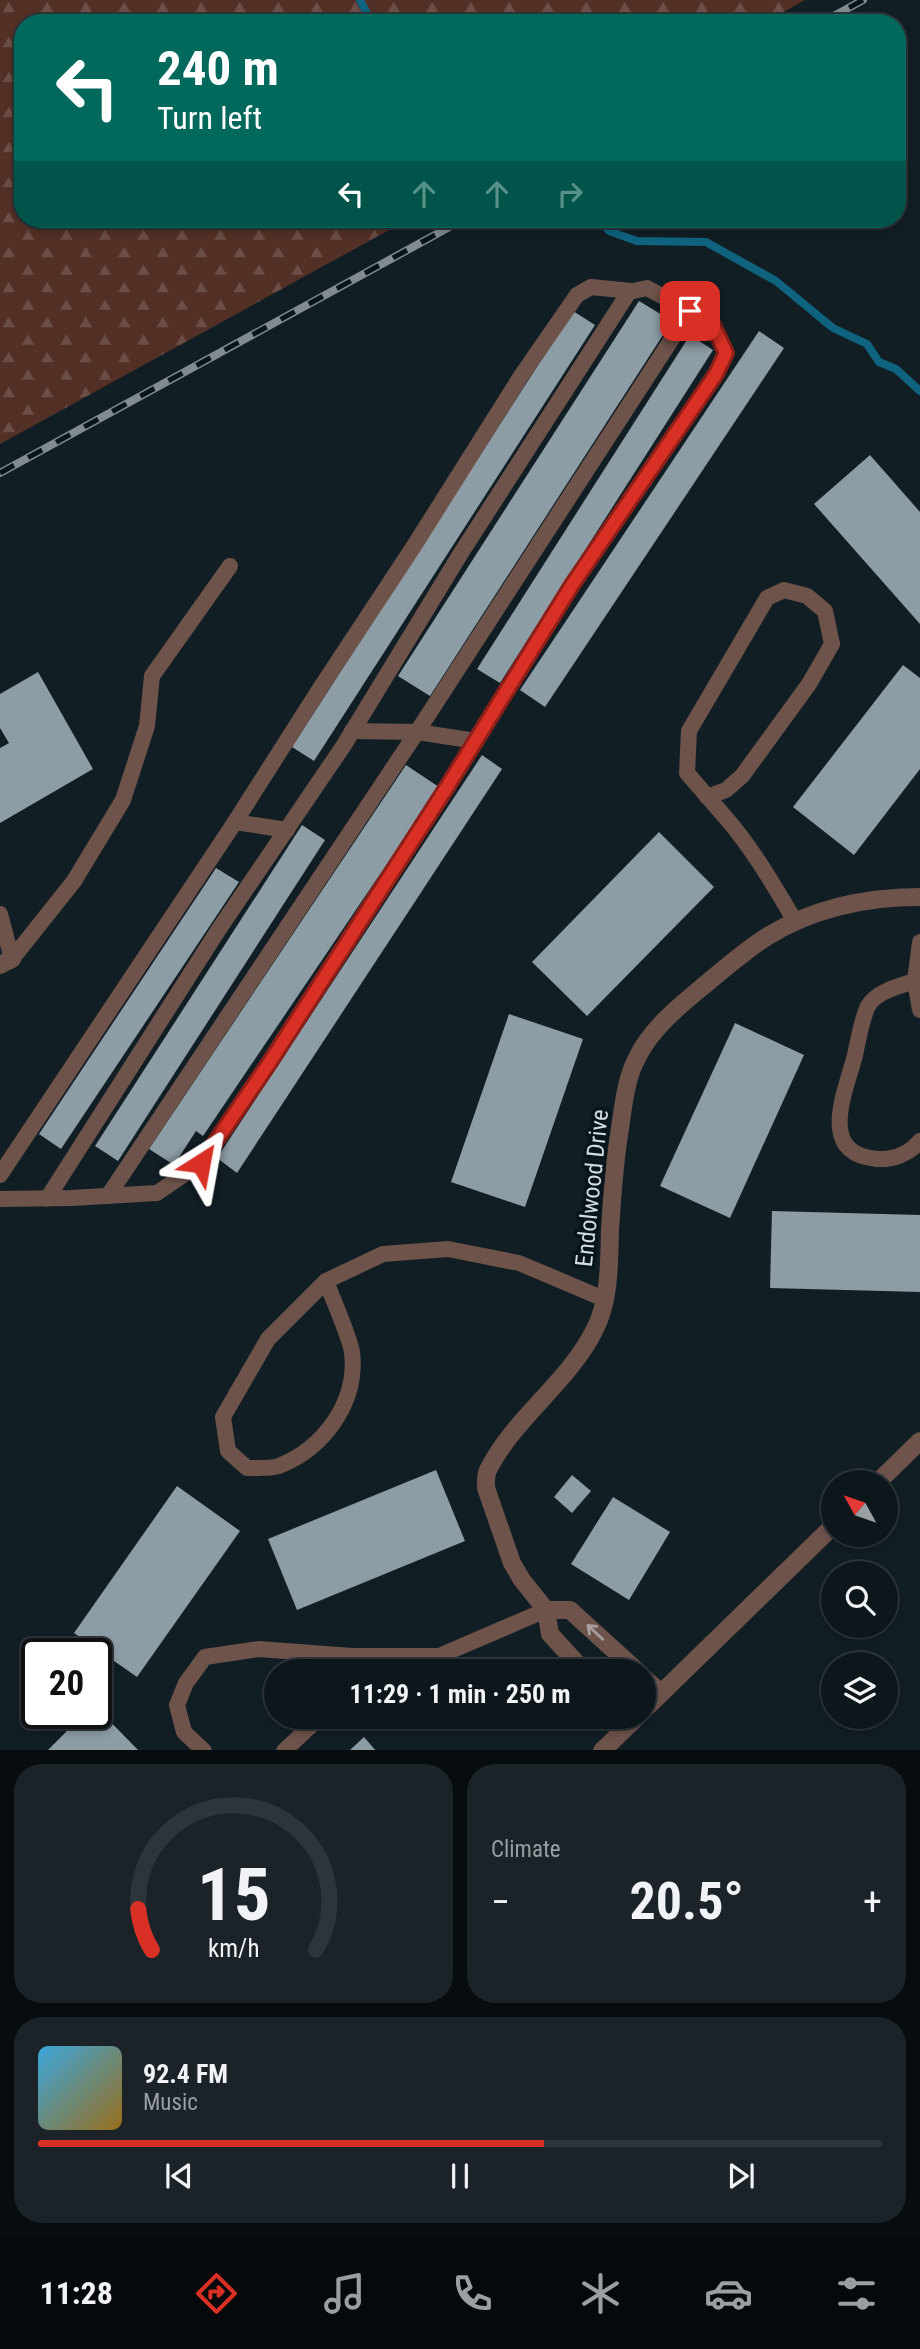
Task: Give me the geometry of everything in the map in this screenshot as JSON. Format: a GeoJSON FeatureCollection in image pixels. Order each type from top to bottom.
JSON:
{"type":"FeatureCollection","features":[{"type":"Feature","properties":{"kind":"street","name":"Endolwood Drive"},"geometry":{"type":"LineString","coordinates":[[573,1659],[550,1634],[546,1610],[512,1563],[485,1478],[488,1469],[519,1425],[567,1371],[596,1327],[608,1274],[613,1176],[618,1143],[629,1078],[637,1057],[657,1029],[693,995],[767,936],[825,910],[886,897],[920,897]]}},
{"type":"Feature","properties":{"kind":"street"},"geometry":{"type":"LineString","coordinates":[[890,1470],[920,1441]]}},
{"type":"Feature","properties":{"kind":"street"},"geometry":{"type":"LineString","coordinates":[[656,1698],[821,1538]]}},
{"type":"Feature","properties":{"kind":"street"},"geometry":{"type":"LineString","coordinates":[[546,1610],[570,1610],[624,1659]]}},
{"type":"Feature","properties":{"kind":"street"},"geometry":{"type":"LineString","coordinates":[[656,1689],[661,1693]]}},
{"type":"Feature","properties":{"kind":"street"},"geometry":{"type":"LineString","coordinates":[[603,1750],[621,1729]]}},
{"type":"Feature","properties":{"kind":"lane"},"geometry":{"type":"LineString","coordinates":[[0,1175],[235,822],[521,376],[577,295],[591,287],[631,291],[647,288],[712,323],[726,353],[722,363],[572,585],[476,741],[270,1062],[201,1163],[157,1192],[0,1199]]}},
{"type":"Feature","properties":{"kind":"lane"},"geometry":{"type":"LineString","coordinates":[[47,1199],[219,929],[352,732],[469,541],[631,291]]}},
{"type":"Feature","properties":{"kind":"lane"},"geometry":{"type":"LineString","coordinates":[[108,1196],[417,732],[690,311]]}},
{"type":"Feature","properties":{"kind":"lane"},"geometry":{"type":"LineString","coordinates":[[6,962],[74,881],[122,800],[147,726],[152,676],[230,566]]}},
{"type":"Feature","properties":{"kind":"lane"},"geometry":{"type":"LineString","coordinates":[[707,797],[726,790],[742,776],[809,684],[832,644],[825,611],[807,596],[784,590],[767,598],[689,731],[687,773],[707,797],[727,818],[796,921]]}},
{"type":"Feature","properties":{"kind":"lane"},"geometry":{"type":"LineString","coordinates":[[352,732],[417,732],[476,741]]}},
{"type":"Feature","properties":{"kind":"lane"},"geometry":{"type":"LineString","coordinates":[[235,822],[287,830]]}},
{"type":"Feature","properties":{"kind":"lane"},"geometry":{"type":"LineString","coordinates":[[0,914],[6,962]]}},
{"type":"Feature","properties":{"kind":"lane"},"geometry":{"type":"LineString","coordinates":[[920,942],[915,981],[920,1010]]}},
{"type":"Feature","properties":{"kind":"lane"},"geometry":{"type":"LineString","coordinates":[[915,981],[888,989],[869,1005],[838,1119],[844,1143],[863,1157],[887,1159],[912,1151],[920,1141]]}},
{"type":"Feature","properties":{"kind":"lane"},"geometry":{"type":"LineString","coordinates":[[326,1281],[352,1352],[350,1385],[341,1413],[312,1448],[277,1467],[247,1468],[228,1451],[223,1417],[268,1339],[326,1281],[383,1254],[448,1249],[519,1263],[604,1299]]}},
{"type":"Feature","properties":{"kind":"lane"},"geometry":{"type":"LineString","coordinates":[[405,1659],[439,1656],[546,1610]]}},
{"type":"Feature","properties":{"kind":"lane"},"geometry":{"type":"LineString","coordinates":[[203,1750],[184,1732],[177,1704],[186,1683],[205,1657],[259,1649],[319,1659]]}},
{"type":"Feature","properties":{"kind":"lane"},"geometry":{"type":"LineString","coordinates":[[285,1750],[307,1729]]}},
{"type":"Feature","properties":{"kind":"green space"},"geometry":{"type":"Polygon","coordinates":[[[0,0],[805,0],[780,14],[14,14],[14,228],[393,228],[0,444],[0,0]]]}},
{"type":"Feature","properties":{"kind":"building"},"geometry":{"type":"Polygon","coordinates":[[[639,301],[672,321],[430,696],[398,676],[639,301]]]}},
{"type":"Feature","properties":{"kind":"building"},"geometry":{"type":"Polygon","coordinates":[[[573,311],[595,325],[314,761],[292,747],[573,311]]]}},
{"type":"Feature","properties":{"kind":"building"},"geometry":{"type":"Polygon","coordinates":[[[759,331],[784,348],[545,707],[520,690],[759,331]]]}},
{"type":"Feature","properties":{"kind":"building"},"geometry":{"type":"Polygon","coordinates":[[[690,335],[713,350],[500,683],[477,669],[690,335]]]}},
{"type":"Feature","properties":{"kind":"building"},"geometry":{"type":"Polygon","coordinates":[[[870,455],[920,512],[920,624],[814,504],[870,455]]]}},
{"type":"Feature","properties":{"kind":"building"},"geometry":{"type":"Polygon","coordinates":[[[903,665],[920,678],[920,769],[854,855],[793,807],[903,665]]]}},
{"type":"Feature","properties":{"kind":"building"},"geometry":{"type":"Polygon","coordinates":[[[38,672],[93,769],[0,823],[0,748],[9,743],[0,728],[0,694],[38,672]]]}},
{"type":"Feature","properties":{"kind":"building"},"geometry":{"type":"Polygon","coordinates":[[[482,755],[502,769],[237,1173],[217,1158],[482,755]]]}},
{"type":"Feature","properties":{"kind":"building"},"geometry":{"type":"Polygon","coordinates":[[[406,765],[439,787],[203,1136],[196,1131],[174,1165],[149,1149],[406,765]]]}},
{"type":"Feature","properties":{"kind":"building"},"geometry":{"type":"Polygon","coordinates":[[[302,825],[325,840],[118,1161],[95,1146],[302,825]]]}},
{"type":"Feature","properties":{"kind":"building"},"geometry":{"type":"Polygon","coordinates":[[[659,832],[714,887],[587,1016],[532,962],[659,832]]]}},
{"type":"Feature","properties":{"kind":"building"},"geometry":{"type":"Polygon","coordinates":[[[216,868],[239,882],[61,1149],[39,1134],[216,868]]]}},
{"type":"Feature","properties":{"kind":"building"},"geometry":{"type":"Polygon","coordinates":[[[509,1014],[583,1039],[525,1207],[451,1182],[509,1014]]]}},
{"type":"Feature","properties":{"kind":"building"},"geometry":{"type":"Polygon","coordinates":[[[735,1023],[804,1055],[730,1218],[660,1186],[735,1023]]]}},
{"type":"Feature","properties":{"kind":"building"},"geometry":{"type":"Polygon","coordinates":[[[772,1211],[920,1215],[920,1292],[770,1288],[772,1211]]]}},
{"type":"Feature","properties":{"kind":"building"},"geometry":{"type":"Polygon","coordinates":[[[436,1470],[465,1541],[297,1610],[268,1539],[436,1470]]]}},
{"type":"Feature","properties":{"kind":"building"},"geometry":{"type":"Polygon","coordinates":[[[572,1475],[591,1491],[572,1513],[554,1497],[572,1475]]]}},
{"type":"Feature","properties":{"kind":"building"},"geometry":{"type":"Polygon","coordinates":[[[177,1486],[240,1531],[137,1677],[112,1660],[112,1638],[81,1638],[74,1633],[177,1486]]]}},
{"type":"Feature","properties":{"kind":"building"},"geometry":{"type":"Polygon","coordinates":[[[613,1497],[670,1532],[629,1600],[571,1564],[613,1497]]]}},
{"type":"Feature","properties":{"kind":"building"},"geometry":{"type":"Polygon","coordinates":[[[112,1723],[138,1750],[48,1750],[69,1729],[112,1729],[112,1723]]]}},
{"type":"Feature","properties":{"kind":"building"},"geometry":{"type":"Polygon","coordinates":[[[364,1737],[375,1750],[350,1750],[364,1737]]]}},
{"type":"Feature","properties":{"kind":"waterway"},"geometry":{"type":"LineString","coordinates":[[360,0],[367,14]]}},
{"type":"Feature","properties":{"kind":"waterway"},"geometry":{"type":"LineString","coordinates":[[606,228],[637,241],[706,242],[776,281],[833,328],[867,344],[879,362],[896,369],[920,391]]}},
{"type":"Feature","properties":{"kind":"railway"},"geometry":{"type":"LineString","coordinates":[[837,14],[863,0]]}},
{"type":"Feature","properties":{"kind":"railway"},"geometry":{"type":"LineString","coordinates":[[0,473],[448,228]]}},
{"type":"Feature","properties":{"kind":"route"},"geometry":{"type":"LineString","coordinates":[[201,1163],[270,1062],[447,787],[572,585],[716,374],[726,353],[712,323],[690,311]]}}]}
